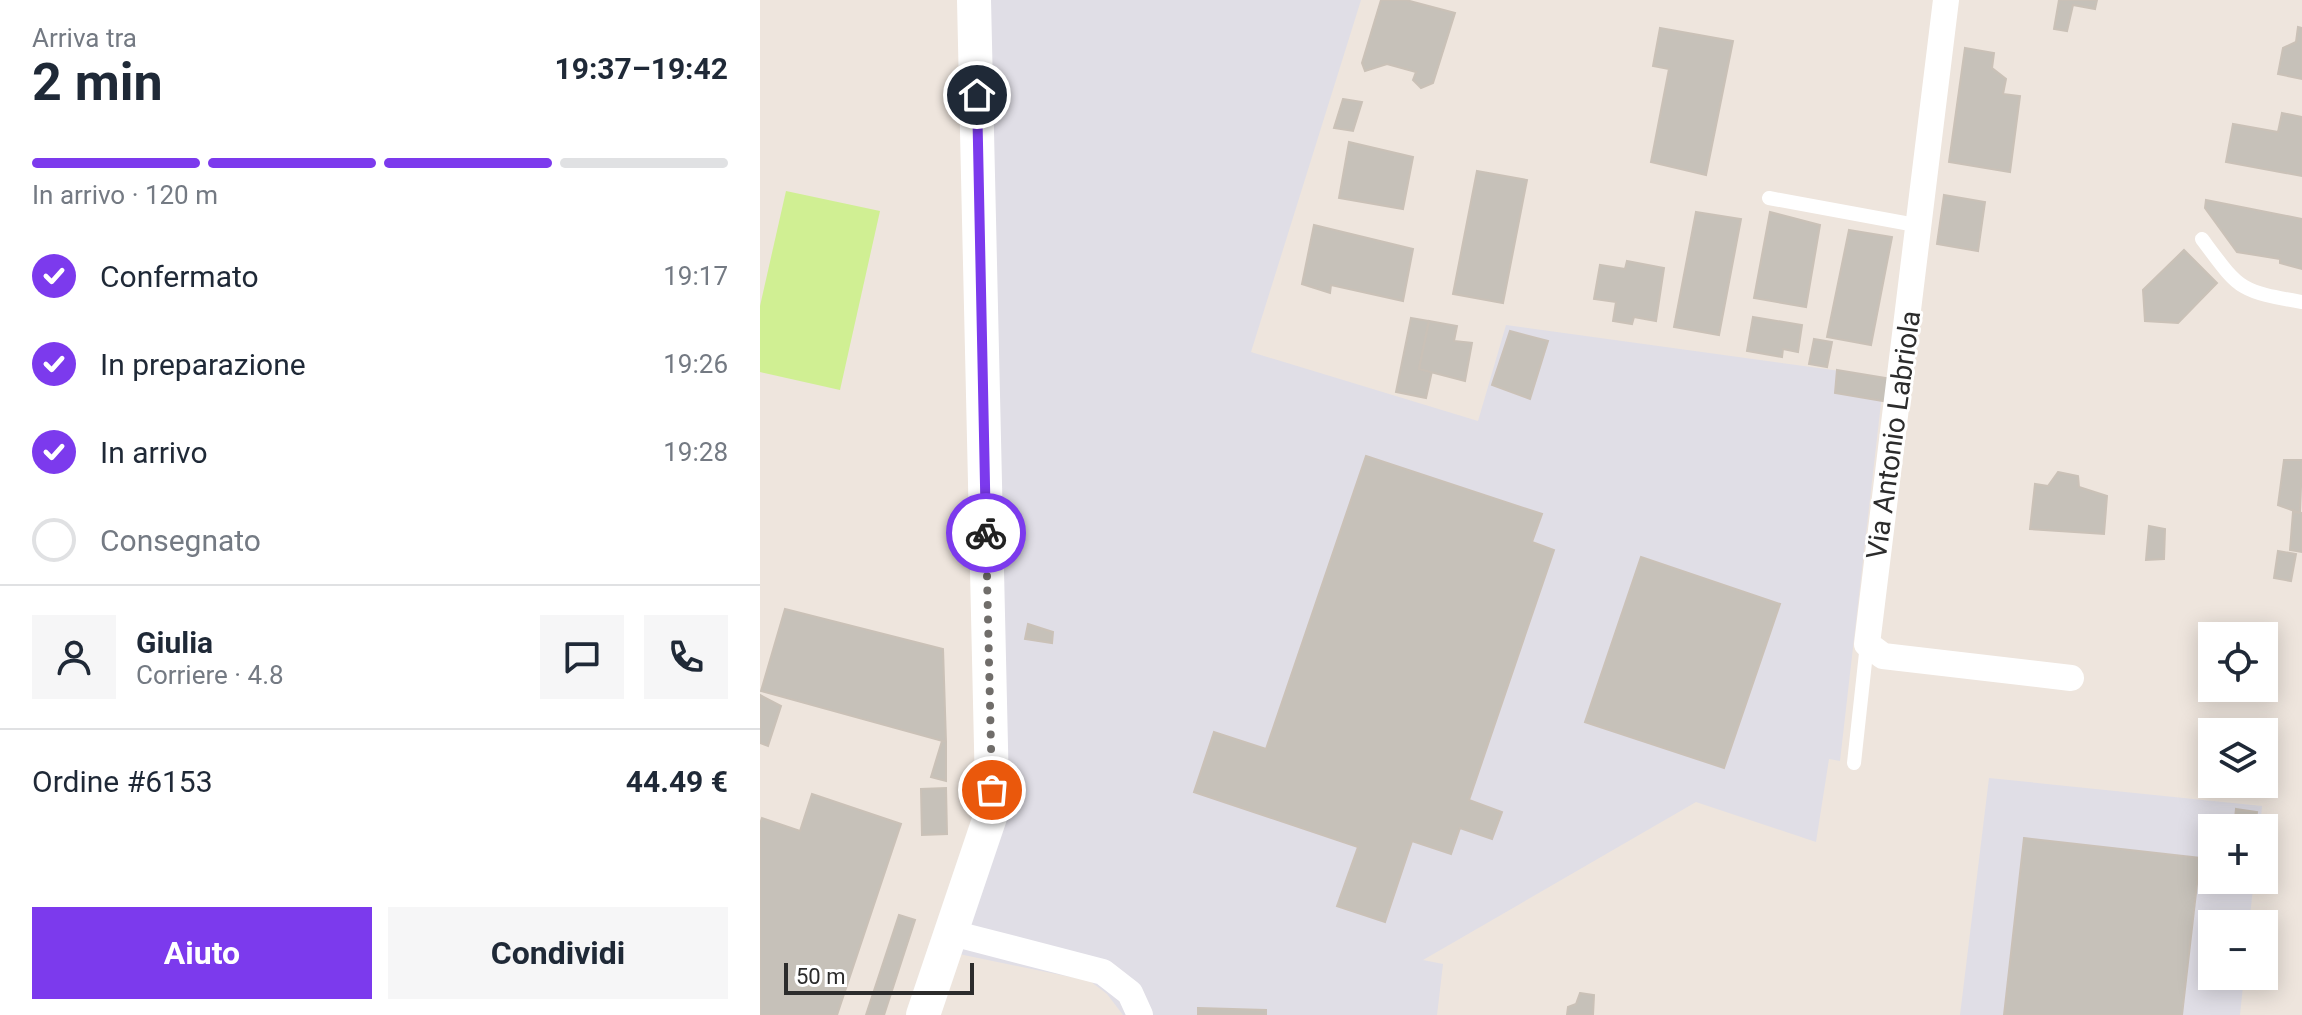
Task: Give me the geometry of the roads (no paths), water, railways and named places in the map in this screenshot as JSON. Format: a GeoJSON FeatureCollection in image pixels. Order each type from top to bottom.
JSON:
{"type":"FeatureCollection","features":[{"type":"Feature","properties":{"kind":"street"},"geometry":{"type":"LineString","coordinates":[[955,0],[970,800],[980,846]]}},
{"type":"Feature","properties":{"kind":"street"},"geometry":{"type":"LineString","coordinates":[[923,1015],[990,817],[992,790],[974,0]]}},
{"type":"Feature","properties":{"kind":"street","name":"Via Antonio Labriola"},"geometry":{"type":"LineString","coordinates":[[1867,644],[1921,226],[1946,0]]}},
{"type":"Feature","properties":{"kind":"street"},"geometry":{"type":"LineString","coordinates":[[1867,644],[1870,650],[1883,656],[2071,678]]}},
{"type":"Feature","properties":{"kind":"street"},"geometry":{"type":"LineString","coordinates":[[952,933],[1103,972],[1130,993],[1140,1015]]}},
{"type":"Feature","properties":{"kind":"lane"},"geometry":{"type":"LineString","coordinates":[[1769,198],[1921,226]]}},
{"type":"Feature","properties":{"kind":"lane"},"geometry":{"type":"LineString","coordinates":[[2202,239],[2236,284],[2261,295],[2302,302]]}},
{"type":"Feature","properties":{"kind":"lane","name":"Via Antonio Labriola"},"geometry":{"type":"LineString","coordinates":[[1854,763],[1867,644]]}}]}
